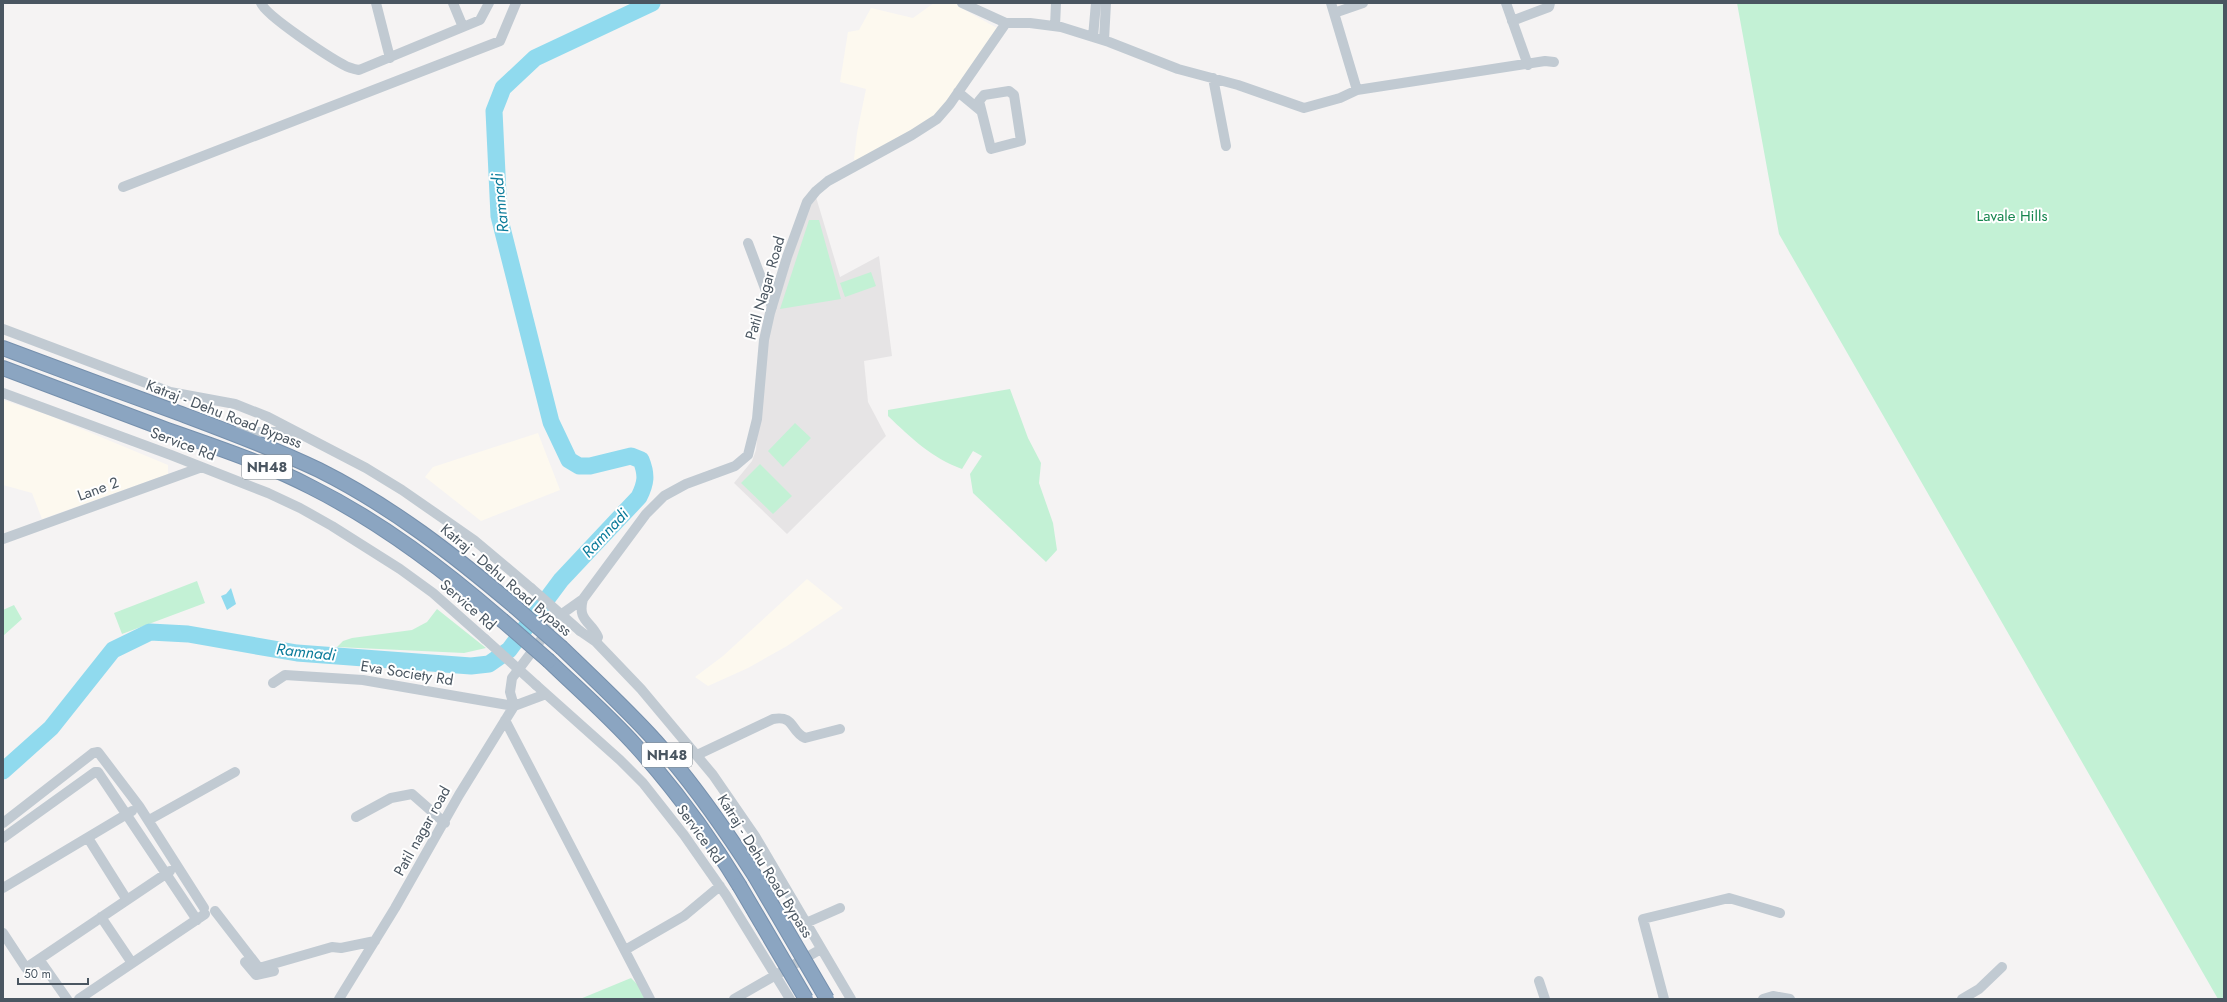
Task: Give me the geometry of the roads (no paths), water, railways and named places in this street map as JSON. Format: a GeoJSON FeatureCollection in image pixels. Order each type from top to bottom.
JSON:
{"type":"FeatureCollection","features":[{"type":"Feature","properties":{"kind":"highway","name":"Katraj - Dehu Road Bypass"},"geometry":{"type":"LineString","coordinates":[[3,348],[229,432],[320,471],[389,511],[459,559],[562,648],[622,706],[671,760],[714,814],[755,876],[827,999]]}},
{"type":"Feature","properties":{"kind":"highway","name":"NH48"},"geometry":{"type":"LineString","coordinates":[[3,368],[223,449],[311,487],[373,522],[448,574],[549,661],[609,719],[657,771],[699,824],[739,885],[806,999]]}},
{"type":"Feature","properties":{"kind":"street"},"geometry":{"type":"LineString","coordinates":[[261,3],[266,12],[346,66],[359,70],[480,20],[489,3]]}},
{"type":"Feature","properties":{"kind":"street"},"geometry":{"type":"LineString","coordinates":[[376,3],[390,58]]}},
{"type":"Feature","properties":{"kind":"street"},"geometry":{"type":"LineString","coordinates":[[453,3],[463,27]]}},
{"type":"Feature","properties":{"kind":"street"},"geometry":{"type":"LineString","coordinates":[[123,187],[500,41],[516,3]]}},
{"type":"Feature","properties":{"kind":"street"},"geometry":{"type":"LineString","coordinates":[[962,3],[1006,23],[1030,23],[1052,26],[1104,40],[1178,69],[1213,78],[1304,108],[1340,98],[1357,90],[1554,62]]}},
{"type":"Feature","properties":{"kind":"street"},"geometry":{"type":"LineString","coordinates":[[1050,3],[1052,26]]}},
{"type":"Feature","properties":{"kind":"street"},"geometry":{"type":"LineString","coordinates":[[1052,26],[1056,3]]}},
{"type":"Feature","properties":{"kind":"street"},"geometry":{"type":"LineString","coordinates":[[1093,37],[1096,3]]}},
{"type":"Feature","properties":{"kind":"street"},"geometry":{"type":"LineString","coordinates":[[1104,40],[1106,3]]}},
{"type":"Feature","properties":{"kind":"street"},"geometry":{"type":"LineString","coordinates":[[1357,90],[1332,8],[1363,3]]}},
{"type":"Feature","properties":{"kind":"street"},"geometry":{"type":"LineString","coordinates":[[1506,3],[1528,65]]}},
{"type":"Feature","properties":{"kind":"street"},"geometry":{"type":"LineString","coordinates":[[1512,21],[1548,7],[1550,3]]}},
{"type":"Feature","properties":{"kind":"street","name":"Patil Nagar Road"},"geometry":{"type":"LineString","coordinates":[[514,706],[510,692],[512,678],[558,616],[583,599],[646,514],[664,496],[686,484],[735,466],[748,454],[757,419],[764,340],[772,307],[807,202],[816,190],[845,171],[937,119],[958,92],[1006,23]]}},
{"type":"Feature","properties":{"kind":"street"},"geometry":{"type":"LineString","coordinates":[[1213,78],[1226,146]]}},
{"type":"Feature","properties":{"kind":"street"},"geometry":{"type":"LineString","coordinates":[[958,92],[981,111],[991,149],[1021,141],[1012,92],[984,95],[979,100],[981,111]]}},
{"type":"Feature","properties":{"kind":"street"},"geometry":{"type":"LineString","coordinates":[[748,243],[772,307]]}},
{"type":"Feature","properties":{"kind":"street"},"geometry":{"type":"LineString","coordinates":[[3,329],[170,392],[235,404],[268,417],[366,468],[408,494],[474,540],[532,588],[580,631],[596,642],[641,688],[697,755],[724,790],[755,836],[851,999]]}},
{"type":"Feature","properties":{"kind":"street","name":"Service Rd"},"geometry":{"type":"LineString","coordinates":[[3,393],[202,467],[285,501],[346,534],[433,593],[620,760],[643,783],[684,835],[720,886],[777,975],[790,999]]}},
{"type":"Feature","properties":{"kind":"street"},"geometry":{"type":"LineString","coordinates":[[229,432],[298,432]]}},
{"type":"Feature","properties":{"kind":"street","name":"Lane 2"},"geometry":{"type":"LineString","coordinates":[[3,539],[202,467]]}},
{"type":"Feature","properties":{"kind":"street"},"geometry":{"type":"LineString","coordinates":[[583,599],[581,609],[582,615],[598,637],[596,642]]}},
{"type":"Feature","properties":{"kind":"street","name":"Eva Society Rd"},"geometry":{"type":"LineString","coordinates":[[273,683],[285,675],[362,680],[514,706]]}},
{"type":"Feature","properties":{"kind":"street"},"geometry":{"type":"LineString","coordinates":[[514,706],[546,694]]}},
{"type":"Feature","properties":{"kind":"street","name":"Patil nagar road"},"geometry":{"type":"LineString","coordinates":[[339,999],[445,823],[459,795],[514,706]]}},
{"type":"Feature","properties":{"kind":"street"},"geometry":{"type":"LineString","coordinates":[[697,755],[779,718],[790,721],[804,738],[840,729]]}},
{"type":"Feature","properties":{"kind":"street"},"geometry":{"type":"LineString","coordinates":[[505,720],[650,999]]}},
{"type":"Feature","properties":{"kind":"street"},"geometry":{"type":"LineString","coordinates":[[3,823],[93,753],[101,755],[149,820],[161,833],[207,912]]}},
{"type":"Feature","properties":{"kind":"street"},"geometry":{"type":"LineString","coordinates":[[3,838],[95,772],[98,772],[165,874],[207,912],[258,972],[335,953],[341,948],[375,941]]}},
{"type":"Feature","properties":{"kind":"street"},"geometry":{"type":"LineString","coordinates":[[149,820],[235,772]]}},
{"type":"Feature","properties":{"kind":"street"},"geometry":{"type":"LineString","coordinates":[[356,817],[391,798],[412,794],[445,823]]}},
{"type":"Feature","properties":{"kind":"street"},"geometry":{"type":"LineString","coordinates":[[3,888],[127,815],[139,806]]}},
{"type":"Feature","properties":{"kind":"street"},"geometry":{"type":"LineString","coordinates":[[88,838],[127,900]]}},
{"type":"Feature","properties":{"kind":"street"},"geometry":{"type":"LineString","coordinates":[[3,933],[26,968],[179,864]]}},
{"type":"Feature","properties":{"kind":"street"},"geometry":{"type":"LineString","coordinates":[[625,950],[684,916],[720,886]]}},
{"type":"Feature","properties":{"kind":"street"},"geometry":{"type":"LineString","coordinates":[[1664,999],[1643,918],[1730,898],[1780,913]]}},
{"type":"Feature","properties":{"kind":"street"},"geometry":{"type":"LineString","coordinates":[[806,923],[840,908]]}},
{"type":"Feature","properties":{"kind":"street"},"geometry":{"type":"LineString","coordinates":[[78,999],[207,912]]}},
{"type":"Feature","properties":{"kind":"street"},"geometry":{"type":"LineString","coordinates":[[101,917],[132,963]]}},
{"type":"Feature","properties":{"kind":"street"},"geometry":{"type":"LineString","coordinates":[[734,999],[822,948]]}},
{"type":"Feature","properties":{"kind":"street"},"geometry":{"type":"LineString","coordinates":[[39,959],[67,999]]}},
{"type":"Feature","properties":{"kind":"street"},"geometry":{"type":"LineString","coordinates":[[1962,999],[1979,989],[2002,967]]}},
{"type":"Feature","properties":{"kind":"street"},"geometry":{"type":"LineString","coordinates":[[1539,980],[1545,999]]}},
{"type":"Feature","properties":{"kind":"street"},"geometry":{"type":"LineString","coordinates":[[1764,999],[1772,996],[1790,999]]}},
{"type":"Feature","properties":{"kind":"water"},"geometry":{"type":"Polygon","coordinates":[[[231,588],[236,604],[227,610],[221,596],[226,594],[231,588]]]}},
{"type":"Feature","properties":{"kind":"waterway","name":"Ramnadi"},"geometry":{"type":"LineString","coordinates":[[3,771],[51,728],[113,650],[150,632],[188,634],[297,653],[471,666],[489,664],[509,650],[561,580],[639,497],[645,479],[641,460],[631,456],[590,466],[579,466],[569,460],[551,422],[499,216],[494,111],[503,88],[535,58],[652,3]]}},
{"type":"Feature","properties":{"kind":"park label","name":"Lavale Hills"},"geometry":{"type":"Point","coordinates":[2012,216]}}]}
